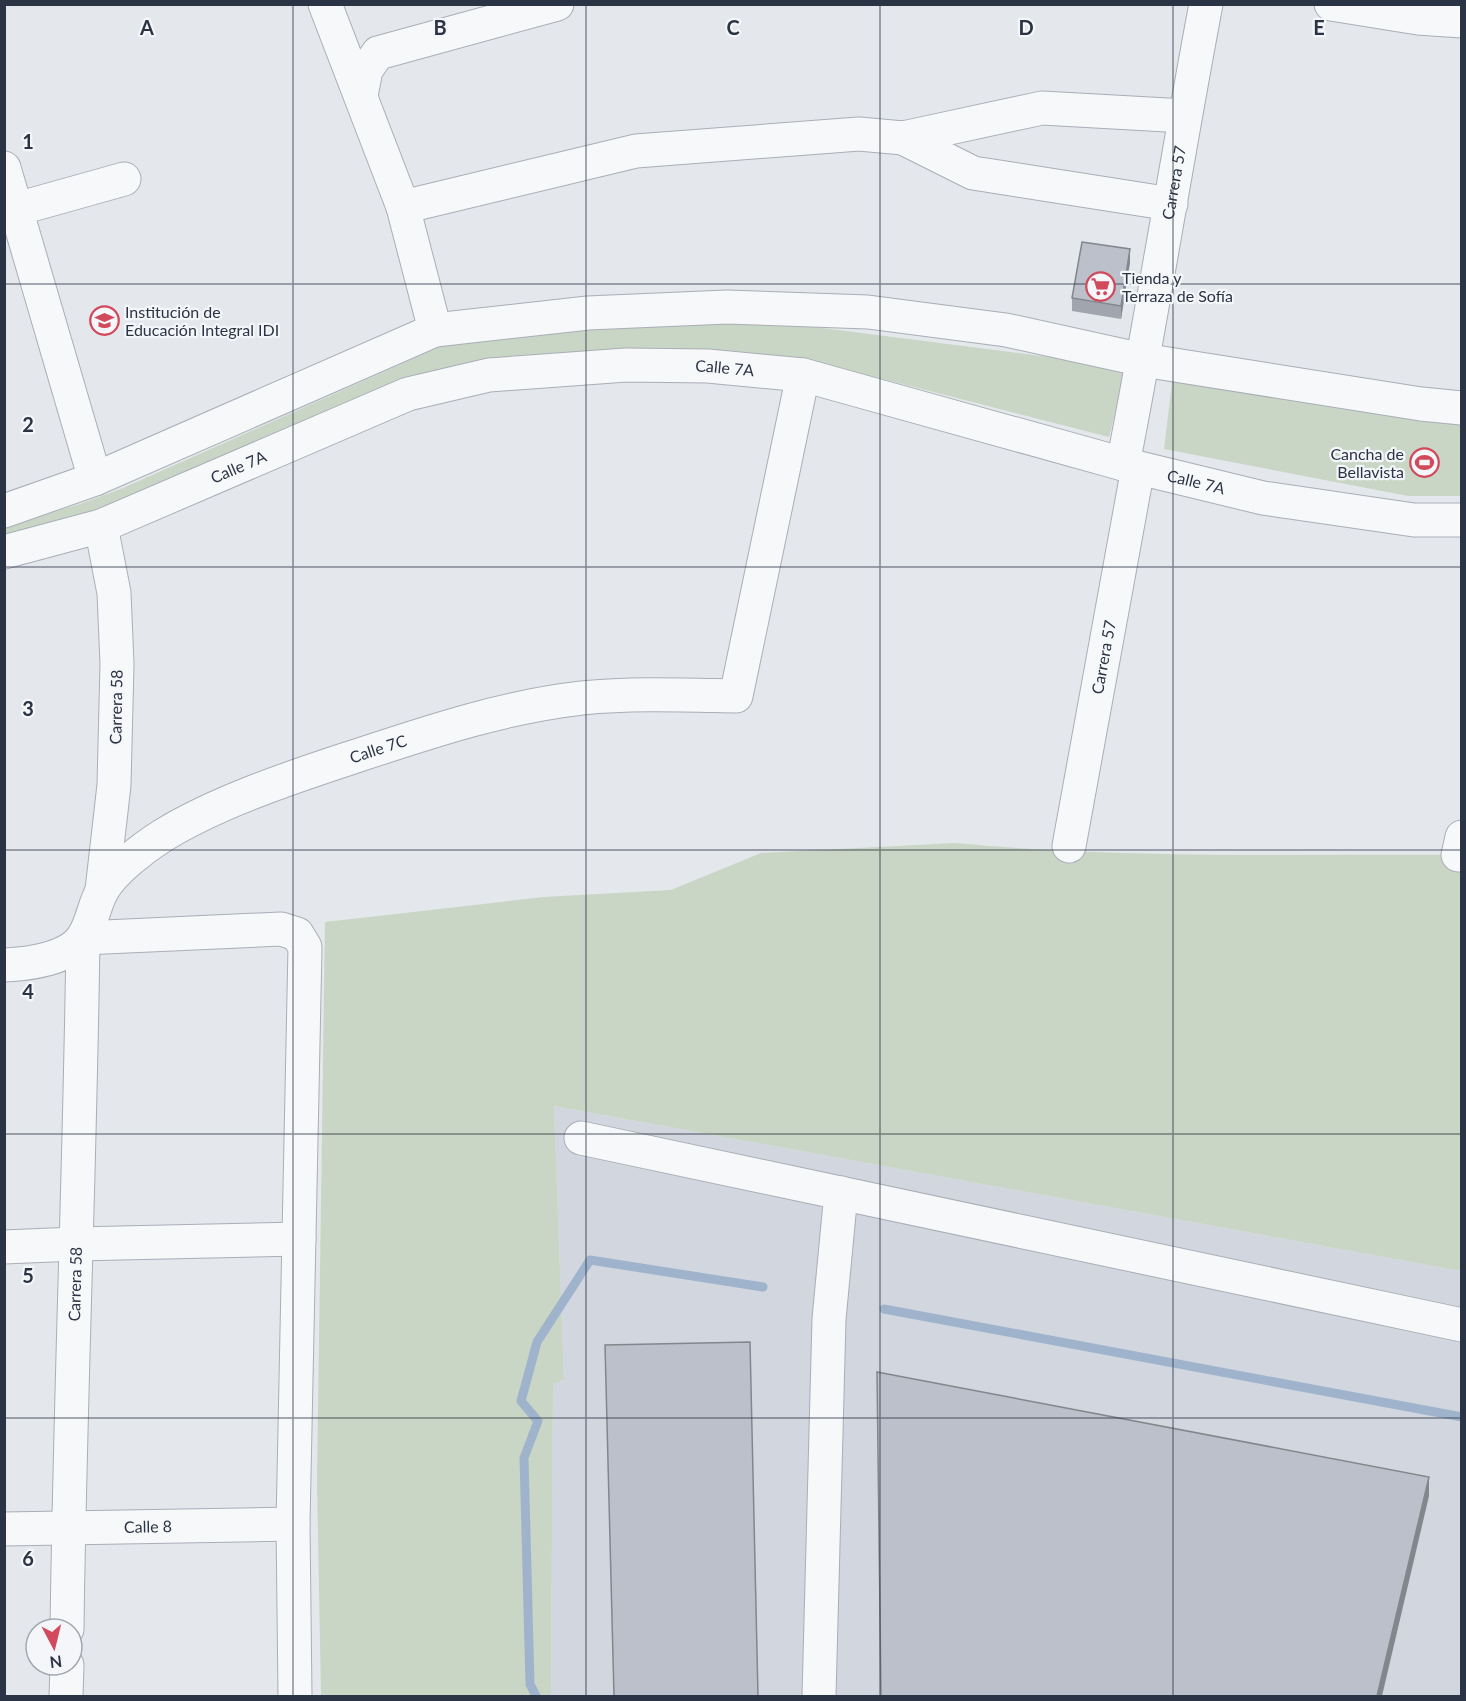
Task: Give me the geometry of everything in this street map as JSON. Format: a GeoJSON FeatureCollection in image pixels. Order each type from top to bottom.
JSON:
{"type":"FeatureCollection","features":[{"type":"Feature","properties":{"kind":"street"},"geometry":{"type":"LineString","coordinates":[[325,4],[403,207],[435,330]]}},
{"type":"Feature","properties":{"kind":"street"},"geometry":{"type":"LineString","coordinates":[[361,96],[366,70],[378,53],[557,4]]}},
{"type":"Feature","properties":{"kind":"street","name":"Carrera 57"},"geometry":{"type":"LineString","coordinates":[[1069,846],[1130,466],[1143,360],[1206,4]]}},
{"type":"Feature","properties":{"kind":"street"},"geometry":{"type":"LineString","coordinates":[[1331,4],[1418,18],[1461,21]]}},
{"type":"Feature","properties":{"kind":"street"},"geometry":{"type":"LineString","coordinates":[[403,207],[636,151],[859,134],[903,138],[1042,108],[1185,116]]}},
{"type":"Feature","properties":{"kind":"street"},"geometry":{"type":"LineString","coordinates":[[903,138],[974,173],[1171,204]]}},
{"type":"Feature","properties":{"kind":"street"},"geometry":{"type":"LineString","coordinates":[[4,168],[95,479]]}},
{"type":"Feature","properties":{"kind":"street"},"geometry":{"type":"LineString","coordinates":[[17,209],[124,179]]}},
{"type":"Feature","properties":{"kind":"street"},"geometry":{"type":"LineString","coordinates":[[4,511],[95,479],[435,330],[588,313],[727,307],[868,312],[1006,330],[1143,360],[1422,404],[1461,408]]}},
{"type":"Feature","properties":{"kind":"street","name":"Calle 7A"},"geometry":{"type":"LineString","coordinates":[[4,552],[100,526],[408,394],[489,375],[626,365],[708,366],[803,375],[1130,466],[1263,498],[1414,520],[1461,520]]}},
{"type":"Feature","properties":{"kind":"street","name":"Calle 7C"},"geometry":{"type":"LineString","coordinates":[[83,938],[102,890],[129,860],[160,837],[187,822],[298,776],[446,726],[527,707],[581,698],[633,695],[736,696],[803,375]]}},
{"type":"Feature","properties":{"kind":"street","name":"Carrera 58"},"geometry":{"type":"LineString","coordinates":[[100,526],[114,593],[117,664],[114,785],[102,890]]}},
{"type":"Feature","properties":{"kind":"street"},"geometry":{"type":"LineString","coordinates":[[4,966],[31,964],[64,952],[83,938],[281,929],[297,934],[305,947],[293,1524],[295,1696]]}},
{"type":"Feature","properties":{"kind":"street","name":"Carrera 58"},"geometry":{"type":"LineString","coordinates":[[67,1617],[75,1244],[81,1116],[83,938]]}},
{"type":"Feature","properties":{"kind":"street"},"geometry":{"type":"LineString","coordinates":[[581,1138],[1461,1325]]}},
{"type":"Feature","properties":{"kind":"street"},"geometry":{"type":"LineString","coordinates":[[819,1696],[829,1319],[841,1193]]}},
{"type":"Feature","properties":{"kind":"street"},"geometry":{"type":"LineString","coordinates":[[4,1247],[299,1239]]}},
{"type":"Feature","properties":{"kind":"street","name":"Calle 8"},"geometry":{"type":"LineString","coordinates":[[4,1528],[293,1524]]}},
{"type":"Feature","properties":{"kind":"street"},"geometry":{"type":"LineString","coordinates":[[66,1696],[67,1677]]}},
{"type":"Feature","properties":{"kind":"shaded area"},"geometry":{"type":"Polygon","coordinates":[[[554,1106],[1461,1271],[1461,1696],[551,1696],[553,1384],[564,1378],[554,1106]]]}},
{"type":"Feature","properties":{"kind":"green space"},"geometry":{"type":"Polygon","coordinates":[[[694,322],[807,326],[1127,367],[1109,437],[805,359],[450,372],[86,520],[5,543],[5,526],[80,504],[123,488],[444,345],[625,326],[694,322]]]}},
{"type":"Feature","properties":{"kind":"green space"},"geometry":{"type":"Polygon","coordinates":[[[1173,375],[1461,418],[1461,496],[1408,496],[1164,449],[1173,375]]]}},
{"type":"Feature","properties":{"kind":"green space"},"geometry":{"type":"Polygon","coordinates":[[[955,843],[1145,854],[1461,855],[1461,1271],[554,1106],[564,1379],[553,1384],[551,1696],[321,1696],[317,1481],[325,922],[544,897],[671,890],[761,853],[955,843]]]}},
{"type":"Feature","properties":{"kind":"building","name":"Tienda y Terraza de Sofía"},"geometry":{"type":"Polygon","coordinates":[[[1082,242],[1130,249],[1121,306],[1072,298],[1082,242]]]}},
{"type":"Feature","properties":{"kind":"building"},"geometry":{"type":"Polygon","coordinates":[[[750,1342],[758,1696],[614,1696],[605,1345],[750,1342]]]}},
{"type":"Feature","properties":{"kind":"building"},"geometry":{"type":"Polygon","coordinates":[[[877,1372],[1429,1477],[1377,1696],[881,1696],[877,1372]]]}},
{"type":"Feature","properties":{"kind":"waterway"},"geometry":{"type":"LineString","coordinates":[[536,1696],[530,1684],[524,1458],[538,1421],[521,1401],[537,1342],[590,1260],[763,1287]]}},
{"type":"Feature","properties":{"kind":"waterway"},"geometry":{"type":"LineString","coordinates":[[884,1309],[1462,1417]]}},
{"type":"Feature","properties":{"kind":"place","name":"Tienda y Terraza de Sofía"},"geometry":{"type":"Point","coordinates":[1101,287]}},
{"type":"Feature","properties":{"kind":"place","name":"Institución de Educación Integral IDI"},"geometry":{"type":"Point","coordinates":[104,321]}},
{"type":"Feature","properties":{"kind":"place","name":"Cancha de Bellavista"},"geometry":{"type":"Point","coordinates":[1425,463]}}]}
